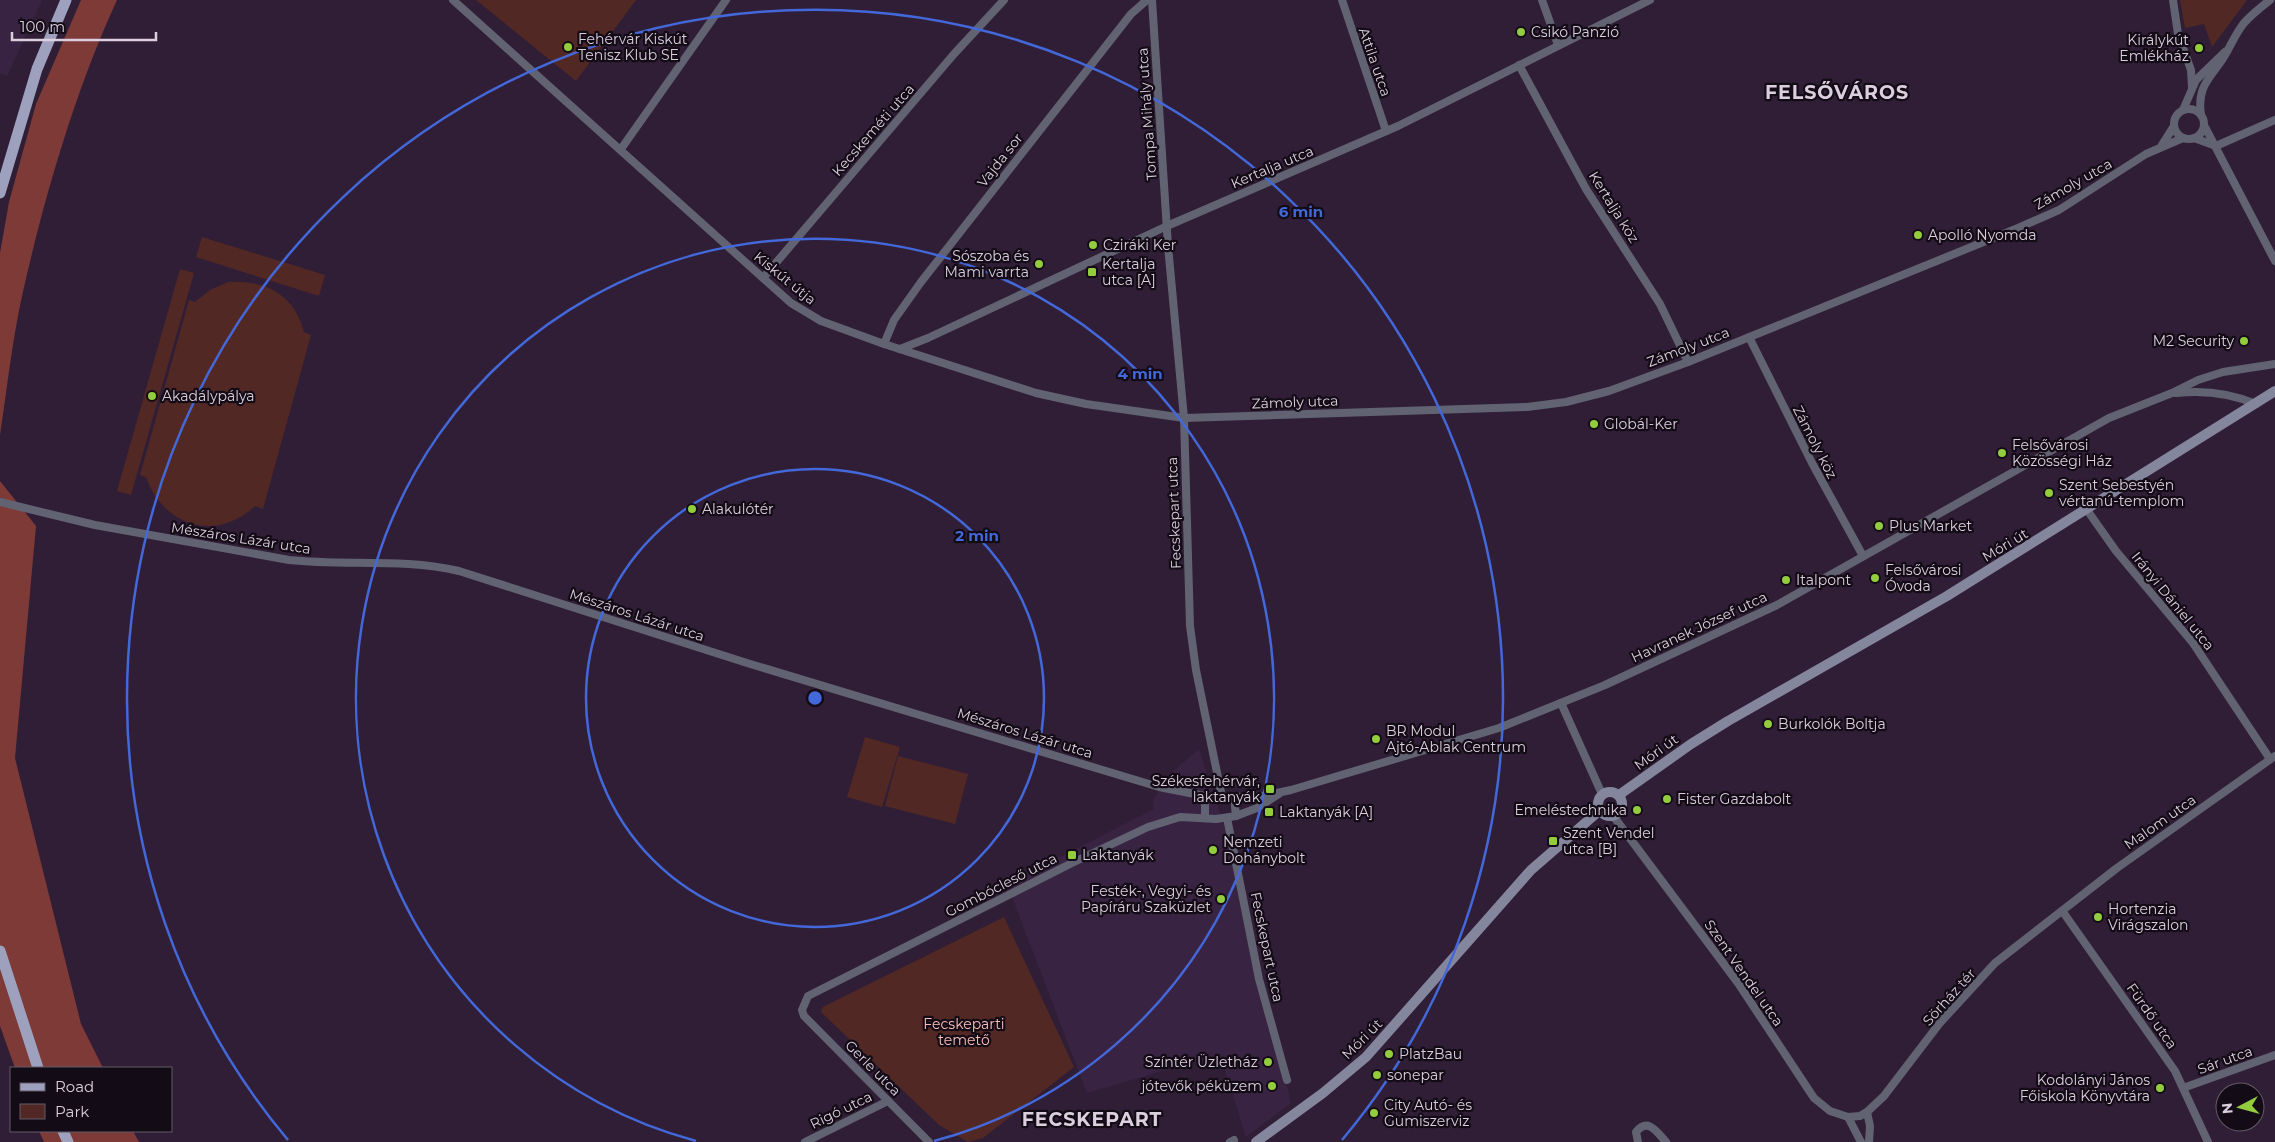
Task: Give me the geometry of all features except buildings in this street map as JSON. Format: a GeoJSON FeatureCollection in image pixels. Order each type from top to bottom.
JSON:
{"type":"FeatureCollection","features":[{"type":"Feature","properties":{"kind":"main road"},"geometry":{"type":"LineString","coordinates":[[0,192],[37,69],[66,0]]}},
{"type":"Feature","properties":{"kind":"main road","name":"Móri út"},"geometry":{"type":"LineString","coordinates":[[1619,795],[1691,744],[1728,721],[1947,596],[2088,510],[2275,391]]}},
{"type":"Feature","properties":{"kind":"main road"},"geometry":{"type":"LineString","coordinates":[[1612,792],[1619,795],[1622,803],[1620,810],[1614,817],[1605,816],[1599,811],[1598,800],[1602,794],[1612,792]]}},
{"type":"Feature","properties":{"kind":"main road","name":"Móri út"},"geometry":{"type":"LineString","coordinates":[[1256,1142],[1323,1093],[1366,1057],[1532,870],[1599,811]]}},
{"type":"Feature","properties":{"kind":"main road"},"geometry":{"type":"LineString","coordinates":[[0,951],[38,1067]]}},
{"type":"Feature","properties":{"kind":"street","name":"Kiskút útja"},"geometry":{"type":"LineString","coordinates":[[453,0],[763,278],[804,312],[821,321],[884,344],[1036,393],[1068,401],[1184,418]]}},
{"type":"Feature","properties":{"kind":"street"},"geometry":{"type":"LineString","coordinates":[[621,149],[726,0]]}},
{"type":"Feature","properties":{"kind":"street","name":"Kecskeméti utca"},"geometry":{"type":"LineString","coordinates":[[763,278],[948,62],[1004,0]]}},
{"type":"Feature","properties":{"kind":"street","name":"Vajda sor"},"geometry":{"type":"LineString","coordinates":[[884,344],[894,320],[927,274],[1131,14],[1147,0]]}},
{"type":"Feature","properties":{"kind":"street","name":"Tompa Mihály utca"},"geometry":{"type":"LineString","coordinates":[[1152,0],[1167,226]]}},
{"type":"Feature","properties":{"kind":"street","name":"Attila utca"},"geometry":{"type":"LineString","coordinates":[[1342,0],[1386,131]]}},
{"type":"Feature","properties":{"kind":"street"},"geometry":{"type":"LineString","coordinates":[[1542,0],[1558,45]]}},
{"type":"Feature","properties":{"kind":"street","name":"Kertalja utca"},"geometry":{"type":"LineString","coordinates":[[900,349],[928,338],[1167,226],[1386,131],[1650,0]]}},
{"type":"Feature","properties":{"kind":"street"},"geometry":{"type":"LineString","coordinates":[[2173,0],[2178,34],[2191,70],[2192,87]]}},
{"type":"Feature","properties":{"kind":"street"},"geometry":{"type":"LineString","coordinates":[[2270,0],[2244,23],[2203,86],[2200,100],[2204,125],[2275,261]]}},
{"type":"Feature","properties":{"kind":"street"},"geometry":{"type":"LineString","coordinates":[[2226,51],[2207,67],[2192,87],[2183,110],[2176,116],[2175,131],[2183,138],[2194,138],[2216,146],[2275,120]]}},
{"type":"Feature","properties":{"kind":"street","name":"Kertalja köz"},"geometry":{"type":"LineString","coordinates":[[1519,64],[1586,189],[1660,304],[1688,362]]}},
{"type":"Feature","properties":{"kind":"street"},"geometry":{"type":"LineString","coordinates":[[2183,110],[2193,110],[2201,115]]}},
{"type":"Feature","properties":{"kind":"street"},"geometry":{"type":"LineString","coordinates":[[2194,138],[2201,133],[2204,125]]}},
{"type":"Feature","properties":{"kind":"street","name":"Zámoly utca"},"geometry":{"type":"LineString","coordinates":[[2162,145],[2174,126]]}},
{"type":"Feature","properties":{"kind":"street","name":"Zámoly utca"},"geometry":{"type":"LineString","coordinates":[[1184,418],[1546,405],[1591,396],[1688,362],[1974,247],[2059,210],[2162,145],[2183,138]]}},
{"type":"Feature","properties":{"kind":"street","name":"Fecskepart utca"},"geometry":{"type":"LineString","coordinates":[[1167,226],[1184,418],[1192,646],[1222,797]]}},
{"type":"Feature","properties":{"kind":"street","name":"Zámoly köz"},"geometry":{"type":"LineString","coordinates":[[1749,337],[1812,463],[1863,556]]}},
{"type":"Feature","properties":{"kind":"street"},"geometry":{"type":"LineString","coordinates":[[2172,393],[2198,380],[2223,372],[2275,364]]}},
{"type":"Feature","properties":{"kind":"street"},"geometry":{"type":"LineString","coordinates":[[2172,393],[2207,392],[2242,398],[2256,404]]}},
{"type":"Feature","properties":{"kind":"street","name":"Havranek József utca"},"geometry":{"type":"LineString","coordinates":[[1205,796],[1234,798],[1282,792],[1499,728],[1561,704],[1777,605],[2082,431],[2133,407],[2172,393]]}},
{"type":"Feature","properties":{"kind":"street","name":"Mészáros Lázár utca"},"geometry":{"type":"LineString","coordinates":[[0,502],[162,538],[289,560],[321,563],[413,564],[459,571],[747,663],[1159,787],[1205,796]]}},
{"type":"Feature","properties":{"kind":"street","name":"Irányi Dániel utca"},"geometry":{"type":"LineString","coordinates":[[2088,510],[2116,551],[2193,643],[2272,758]]}},
{"type":"Feature","properties":{"kind":"street"},"geometry":{"type":"LineString","coordinates":[[1561,704],[1602,794]]}},
{"type":"Feature","properties":{"kind":"street","name":"Malom utca"},"geometry":{"type":"LineString","coordinates":[[2063,912],[2116,868],[2272,758]]}},
{"type":"Feature","properties":{"kind":"street","name":"Gombócleső utca"},"geometry":{"type":"LineString","coordinates":[[802,1010],[808,996],[816,990],[1111,844],[1165,821],[1180,817],[1227,818],[1236,816],[1257,808],[1282,792]]}},
{"type":"Feature","properties":{"kind":"street"},"geometry":{"type":"LineString","coordinates":[[1205,796],[1205,818]]}},
{"type":"Feature","properties":{"kind":"street"},"geometry":{"type":"LineString","coordinates":[[1234,798],[1236,816]]}},
{"type":"Feature","properties":{"kind":"street","name":"Szent Vendel utca"},"geometry":{"type":"LineString","coordinates":[[1614,817],[1738,983],[1809,1093],[1830,1111],[1848,1117]]}},
{"type":"Feature","properties":{"kind":"street","name":"Fecskepart utca"},"geometry":{"type":"LineString","coordinates":[[1227,818],[1259,979],[1288,1080]]}},
{"type":"Feature","properties":{"kind":"street","name":"Fürdő utca"},"geometry":{"type":"LineString","coordinates":[[2063,912],[2159,1047],[2183,1088],[2208,1142]]}},
{"type":"Feature","properties":{"kind":"street","name":"Sörház tér"},"geometry":{"type":"LineString","coordinates":[[1867,1112],[1884,1096],[1940,1024],[1995,963],[2063,912]]}},
{"type":"Feature","properties":{"kind":"street","name":"Gerle utca"},"geometry":{"type":"LineString","coordinates":[[802,1010],[810,1023],[929,1142]]}},
{"type":"Feature","properties":{"kind":"street","name":"Sár utca"},"geometry":{"type":"LineString","coordinates":[[2183,1088],[2275,1055]]}},
{"type":"Feature","properties":{"kind":"street","name":"Rigó utca"},"geometry":{"type":"LineString","coordinates":[[805,1142],[888,1101]]}},
{"type":"Feature","properties":{"kind":"street"},"geometry":{"type":"LineString","coordinates":[[1861,1142],[1848,1117],[1860,1116],[1867,1112],[1870,1126],[1869,1142]]}},
{"type":"Feature","properties":{"kind":"street"},"geometry":{"type":"LineString","coordinates":[[1638,1142],[1636,1132],[1647,1125],[1653,1126],[1666,1142]]}},
{"type":"Feature","properties":{"kind":"shaded area"},"geometry":{"type":"Polygon","coordinates":[[[0,0],[42,0],[7,76],[0,73],[0,0]]]}},
{"type":"Feature","properties":{"kind":"shaded area"},"geometry":{"type":"Polygon","coordinates":[[[81,0],[117,0],[74,108],[40,221],[18,313],[0,435],[0,253],[9,202],[36,104],[81,0]]]}},
{"type":"Feature","properties":{"kind":"shaded area"},"geometry":{"type":"Polygon","coordinates":[[[0,481],[36,526],[15,758],[81,1024],[102,1067],[15,1067],[0,1026],[0,481]]]}},
{"type":"Feature","properties":{"kind":"shaded area"},"geometry":{"type":"Polygon","coordinates":[[[1199,749],[1224,826],[1291,1103],[1246,1137],[1220,1054],[1087,1093],[1007,884],[1154,809],[1153,801],[1168,776],[1199,749]]]}},
{"type":"Feature","properties":{"kind":"shaded area"},"geometry":{"type":"Polygon","coordinates":[[[39,1132],[134,1132],[139,1142],[44,1142],[39,1132]]]}},
{"type":"Feature","properties":{"kind":"green space","name":"Fehérvár Kiskút Tenisz Klub SE"},"geometry":{"type":"Polygon","coordinates":[[[476,0],[636,0],[576,81],[476,0]]]}},
{"type":"Feature","properties":{"kind":"green space"},"geometry":{"type":"Polygon","coordinates":[[[2180,0],[2247,0],[2212,47],[2204,24],[2185,28],[2180,0]]]}},
{"type":"Feature","properties":{"kind":"green space"},"geometry":{"type":"Polygon","coordinates":[[[202,237],[325,275],[319,296],[196,257],[202,237]]]}},
{"type":"Feature","properties":{"kind":"green space","name":"Akadálypálya"},"geometry":{"type":"Polygon","coordinates":[[[180,269],[194,273],[131,495],[117,491],[180,269]]]}},
{"type":"Feature","properties":{"kind":"green space"},"geometry":{"type":"Polygon","coordinates":[[[228,282],[254,284],[276,292],[293,308],[304,332],[311,335],[263,509],[255,506],[240,517],[224,524],[208,526],[192,524],[178,517],[165,507],[154,494],[146,477],[140,475],[189,300],[195,302],[210,290],[228,282]]]}},
{"type":"Feature","properties":{"kind":"green space"},"geometry":{"type":"Polygon","coordinates":[[[865,737],[900,747],[882,807],[847,797],[865,737]]]}},
{"type":"Feature","properties":{"kind":"green space"},"geometry":{"type":"Polygon","coordinates":[[[898,756],[968,774],[955,824],[885,806],[898,756]]]}},
{"type":"Feature","properties":{"kind":"green space","name":"Fecskeparti temető"},"geometry":{"type":"Polygon","coordinates":[[[1004,917],[1074,1067],[983,1138],[968,1142],[939,1125],[821,1012],[823,1007],[1004,917]]]}},
{"type":"Feature","properties":{"kind":"place","name":"Csikó Panzió"},"geometry":{"type":"Point","coordinates":[1521,32]}},
{"type":"Feature","properties":{"kind":"place","name":"Fehérvár Kiskút Tenisz Klub SE"},"geometry":{"type":"Point","coordinates":[568,47]}},
{"type":"Feature","properties":{"kind":"place","name":"Királykút Emlékház"},"geometry":{"type":"Point","coordinates":[2199,48]}},
{"type":"Feature","properties":{"kind":"place","name":"Apolló Nyomda"},"geometry":{"type":"Point","coordinates":[1918,235]}},
{"type":"Feature","properties":{"kind":"place","name":"Cziráki Ker"},"geometry":{"type":"Point","coordinates":[1093,245]}},
{"type":"Feature","properties":{"kind":"place","name":"Sószoba és Mami varrta"},"geometry":{"type":"Point","coordinates":[1039,264]}},
{"type":"Feature","properties":{"kind":"place","name":"Kertalja utca [A]"},"geometry":{"type":"Point","coordinates":[1092,272]}},
{"type":"Feature","properties":{"kind":"place","name":"M2 Security"},"geometry":{"type":"Point","coordinates":[2244,341]}},
{"type":"Feature","properties":{"kind":"place","name":"Akadálypálya"},"geometry":{"type":"Point","coordinates":[152,396]}},
{"type":"Feature","properties":{"kind":"place","name":"Globál-Ker"},"geometry":{"type":"Point","coordinates":[1594,424]}},
{"type":"Feature","properties":{"kind":"place","name":"Felsővárosi Közösségi Ház"},"geometry":{"type":"Point","coordinates":[2002,453]}},
{"type":"Feature","properties":{"kind":"place","name":"Szent Sebestyén vértanú-templom"},"geometry":{"type":"Point","coordinates":[2049,493]}},
{"type":"Feature","properties":{"kind":"place","name":"Alakulótér"},"geometry":{"type":"Point","coordinates":[692,509]}},
{"type":"Feature","properties":{"kind":"place","name":"Plus Market"},"geometry":{"type":"Point","coordinates":[1879,526]}},
{"type":"Feature","properties":{"kind":"place","name":"Felsővárosi Óvoda"},"geometry":{"type":"Point","coordinates":[1875,578]}},
{"type":"Feature","properties":{"kind":"place","name":"Italpont"},"geometry":{"type":"Point","coordinates":[1786,580]}},
{"type":"Feature","properties":{"kind":"place","name":"Burkolók Boltja"},"geometry":{"type":"Point","coordinates":[1768,724]}},
{"type":"Feature","properties":{"kind":"place","name":"BR Modul Ajtó-Ablak Centrum"},"geometry":{"type":"Point","coordinates":[1376,739]}},
{"type":"Feature","properties":{"kind":"place","name":"Székesfehérvár, laktanyák"},"geometry":{"type":"Point","coordinates":[1270,789]}},
{"type":"Feature","properties":{"kind":"place","name":"Fister Gazdabolt"},"geometry":{"type":"Point","coordinates":[1667,799]}},
{"type":"Feature","properties":{"kind":"place","name":"Emeléstechnika"},"geometry":{"type":"Point","coordinates":[1637,810]}},
{"type":"Feature","properties":{"kind":"place","name":"Laktanyák [A]"},"geometry":{"type":"Point","coordinates":[1269,812]}},
{"type":"Feature","properties":{"kind":"place","name":"Szent Vendel utca [B]"},"geometry":{"type":"Point","coordinates":[1553,841]}},
{"type":"Feature","properties":{"kind":"place","name":"Nemzeti Dohánybolt"},"geometry":{"type":"Point","coordinates":[1213,850]}},
{"type":"Feature","properties":{"kind":"place","name":"Laktanyák"},"geometry":{"type":"Point","coordinates":[1072,855]}},
{"type":"Feature","properties":{"kind":"place","name":"Festék-, Vegyi- és Papíráru Szaküzlet"},"geometry":{"type":"Point","coordinates":[1221,899]}},
{"type":"Feature","properties":{"kind":"place","name":"Hortenzia Virágszalon"},"geometry":{"type":"Point","coordinates":[2098,917]}},
{"type":"Feature","properties":{"kind":"place","name":"PlatzBau"},"geometry":{"type":"Point","coordinates":[1389,1054]}},
{"type":"Feature","properties":{"kind":"place","name":"Színtér Üzletház"},"geometry":{"type":"Point","coordinates":[1268,1062]}},
{"type":"Feature","properties":{"kind":"place","name":"sonepar"},"geometry":{"type":"Point","coordinates":[1377,1075]}},
{"type":"Feature","properties":{"kind":"place","name":"jótevők péküzem"},"geometry":{"type":"Point","coordinates":[1272,1086]}},
{"type":"Feature","properties":{"kind":"place","name":"Kodolányi János Főiskola Könyvtára"},"geometry":{"type":"Point","coordinates":[2160,1088]}},
{"type":"Feature","properties":{"kind":"place","name":"City Autó- és Gumiszerviz"},"geometry":{"type":"Point","coordinates":[1374,1113]}},
{"type":"Feature","properties":{"kind":"district","name":"FELSŐVÁROS"},"geometry":{"type":"Point","coordinates":[1837,92]}},
{"type":"Feature","properties":{"kind":"district","name":"FECSKEPART"},"geometry":{"type":"Point","coordinates":[1092,1119]}}]}
